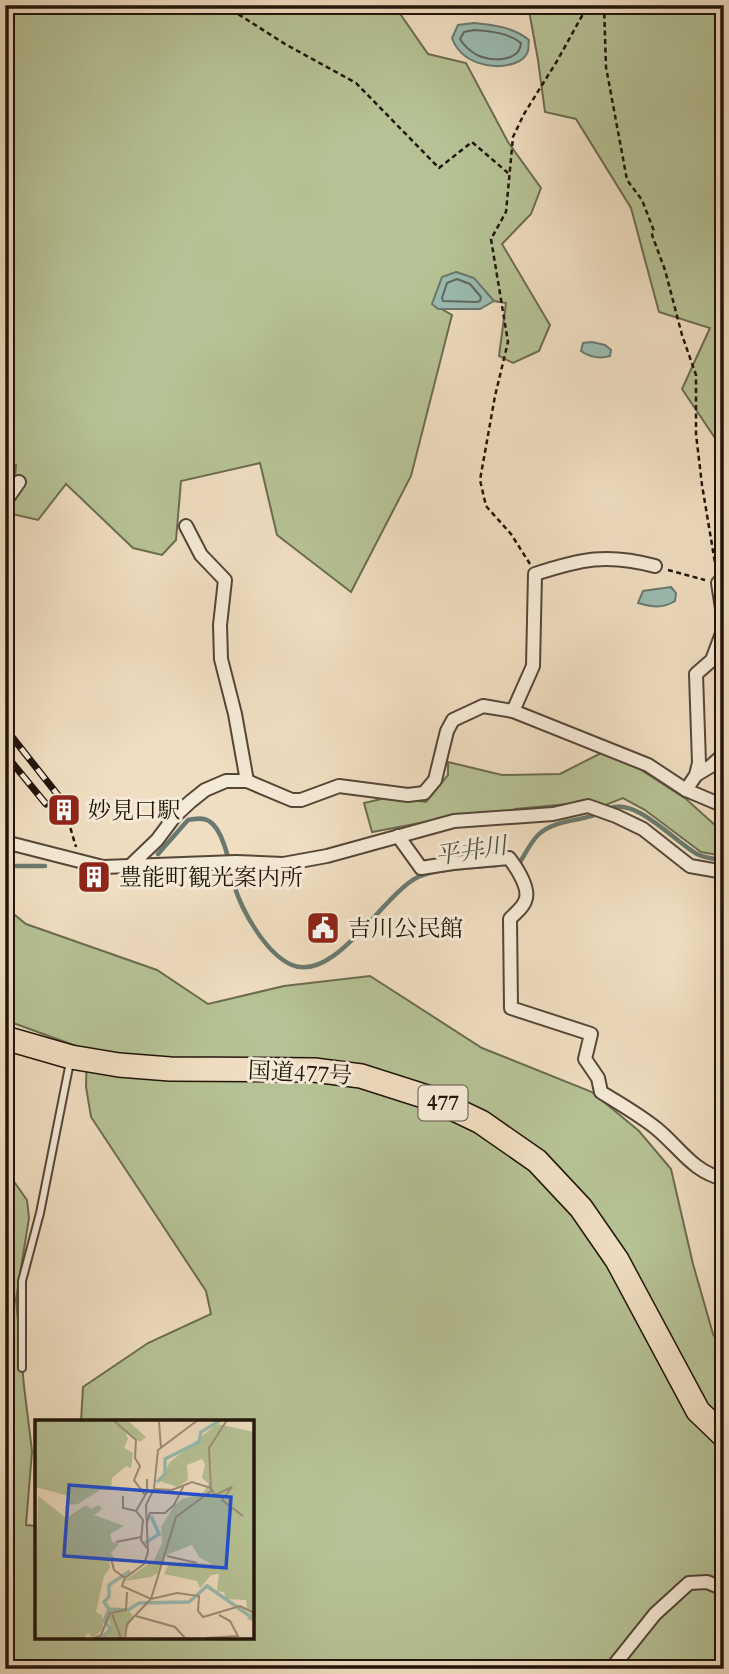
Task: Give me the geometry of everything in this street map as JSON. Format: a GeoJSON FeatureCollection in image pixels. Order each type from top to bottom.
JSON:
{"type":"FeatureCollection","features":[{"type":"Feature","properties":{"kind":"highway","name":"国道477号"},"geometry":{"type":"LineString","coordinates":[[5,1038],[71,1056],[119,1065],[170,1069],[314,1070],[361,1076],[433,1099],[481,1122],[537,1161],[581,1208],[617,1260],[698,1411],[724,1436]]}},
{"type":"Feature","properties":{"kind":"street"},"geometry":{"type":"LineString","coordinates":[[5,502],[19,482]]}},
{"type":"Feature","properties":{"kind":"street"},"geometry":{"type":"LineString","coordinates":[[186,526],[201,555],[225,579],[220,625],[222,659],[247,781]]}},
{"type":"Feature","properties":{"kind":"street"},"geometry":{"type":"LineString","coordinates":[[513,711],[533,666],[535,574],[569,563],[598,558],[654,566]]}},
{"type":"Feature","properties":{"kind":"street"},"geometry":{"type":"LineString","coordinates":[[718,583],[724,621]]}},
{"type":"Feature","properties":{"kind":"street"},"geometry":{"type":"LineString","coordinates":[[686,790],[696,775],[699,763],[695,674],[712,660],[724,628]]}},
{"type":"Feature","properties":{"kind":"street"},"geometry":{"type":"LineString","coordinates":[[131,865],[157,840],[175,816],[205,790],[226,781],[247,781],[292,800],[301,800],[339,786],[408,795],[424,793],[435,780],[447,731],[453,720],[483,706],[513,711],[648,765],[686,790],[724,806]]}},
{"type":"Feature","properties":{"kind":"street"},"geometry":{"type":"LineString","coordinates":[[696,775],[724,754]]}},
{"type":"Feature","properties":{"kind":"street"},"geometry":{"type":"LineString","coordinates":[[5,842],[103,867],[236,862],[283,864],[327,856],[454,821],[553,814],[588,806],[643,829],[690,866],[724,872]]}},
{"type":"Feature","properties":{"kind":"street"},"geometry":{"type":"LineString","coordinates":[[398,836],[421,867],[509,858],[520,871],[526,893],[526,901],[510,919],[511,1008],[591,1034],[585,1059],[598,1078],[601,1092],[657,1129],[697,1168],[724,1179]]}},
{"type":"Feature","properties":{"kind":"street"},"geometry":{"type":"LineString","coordinates":[[611,1669],[655,1614],[689,1583],[707,1582],[724,1588]]}},
{"type":"Feature","properties":{"kind":"lane"},"geometry":{"type":"LineString","coordinates":[[22,1368],[22,1280],[40,1213],[71,1056]]}},
{"type":"Feature","properties":{"kind":"path"},"geometry":{"type":"LineString","coordinates":[[224,5],[285,44],[356,83],[439,168],[472,142],[510,174]]}},
{"type":"Feature","properties":{"kind":"path"},"geometry":{"type":"LineString","coordinates":[[535,574],[511,534],[486,506],[480,480],[508,342],[491,239],[506,212],[513,137],[587,5]]}},
{"type":"Feature","properties":{"kind":"path"},"geometry":{"type":"LineString","coordinates":[[604,5],[606,67],[627,180],[642,200],[654,231],[652,235],[696,375],[702,485],[718,583],[654,566]]}},
{"type":"Feature","properties":{"kind":"path"},"geometry":{"type":"LineString","coordinates":[[68,820],[79,861]]}},
{"type":"Feature","properties":{"kind":"green space"},"geometry":{"type":"Polygon","coordinates":[[[5,5],[394,5],[428,54],[466,63],[508,142],[541,188],[531,214],[502,244],[550,325],[539,351],[513,363],[499,356],[506,303],[494,301],[473,278],[456,272],[433,304],[452,315],[411,476],[351,592],[277,535],[260,463],[181,481],[176,540],[162,555],[133,548],[66,484],[38,520],[12,514],[16,465],[5,464],[5,5]]]}},
{"type":"Feature","properties":{"kind":"green space"},"geometry":{"type":"Polygon","coordinates":[[[528,5],[616,13],[617,5],[724,5],[724,438],[717,441],[682,389],[710,328],[659,312],[631,208],[576,119],[545,112],[528,5]]]}},
{"type":"Feature","properties":{"kind":"green space"},"geometry":{"type":"Polygon","coordinates":[[[601,753],[635,766],[686,799],[715,825],[724,827],[724,856],[701,852],[645,810],[623,798],[603,806],[590,802],[515,809],[512,812],[463,815],[372,832],[364,803],[390,797],[426,802],[448,775],[448,762],[502,775],[560,774],[601,753]]]}},
{"type":"Feature","properties":{"kind":"green space"},"geometry":{"type":"Polygon","coordinates":[[[5,907],[26,924],[157,970],[208,1004],[284,986],[370,976],[482,1048],[592,1092],[639,1131],[671,1169],[693,1264],[713,1334],[724,1355],[724,1669],[5,1669],[5,1169],[27,1200],[29,1218],[16,1299],[32,1451],[26,1525],[35,1526],[35,1639],[254,1639],[254,1420],[81,1420],[83,1387],[148,1343],[211,1314],[206,1291],[91,1117],[86,1087],[87,1050],[5,1020],[5,907]]]}},
{"type":"Feature","properties":{"kind":"water"},"geometry":{"type":"Polygon","coordinates":[[[474,23],[503,27],[523,36],[529,40],[526,55],[515,63],[497,66],[470,59],[456,47],[452,38],[458,25],[474,23]]]}},
{"type":"Feature","properties":{"kind":"water"},"geometry":{"type":"Polygon","coordinates":[[[456,272],[474,278],[494,301],[480,309],[438,309],[432,304],[442,277],[456,272]]]}},
{"type":"Feature","properties":{"kind":"water"},"geometry":{"type":"Polygon","coordinates":[[[583,343],[605,345],[611,350],[610,356],[595,357],[581,351],[583,343]]]}},
{"type":"Feature","properties":{"kind":"water"},"geometry":{"type":"Polygon","coordinates":[[[671,587],[676,593],[675,601],[670,604],[648,606],[638,603],[643,591],[671,587]]]}},
{"type":"Feature","properties":{"kind":"waterway","name":"平井川"},"geometry":{"type":"LineString","coordinates":[[608,809],[618,806],[630,808],[697,854],[724,860]]}},
{"type":"Feature","properties":{"kind":"waterway","name":"平井川"},"geometry":{"type":"LineString","coordinates":[[516,863],[520,862],[533,841],[544,830],[600,813]]}},
{"type":"Feature","properties":{"kind":"waterway","name":"平井川"},"geometry":{"type":"LineString","coordinates":[[158,854],[188,820],[209,821],[223,841],[234,885],[256,931],[282,959],[292,965],[308,967],[325,961],[342,950],[404,886],[418,877],[445,870],[497,865]]}},
{"type":"Feature","properties":{"kind":"waterway","name":"平井川"},"geometry":{"type":"LineString","coordinates":[[5,866],[45,866]]}},
{"type":"Feature","properties":{"kind":"railway"},"geometry":{"type":"LineString","coordinates":[[5,728],[61,799]]}},
{"type":"Feature","properties":{"kind":"railway"},"geometry":{"type":"LineString","coordinates":[[5,754],[46,804]]}},
{"type":"Feature","properties":{"kind":"place","name":"妙見口駅"},"geometry":{"type":"Point","coordinates":[64,810]}},
{"type":"Feature","properties":{"kind":"place","name":"豊能町観光案内所"},"geometry":{"type":"Point","coordinates":[94,877]}},
{"type":"Feature","properties":{"kind":"place","name":"吉川公民館"},"geometry":{"type":"Point","coordinates":[323,928]}}]}
